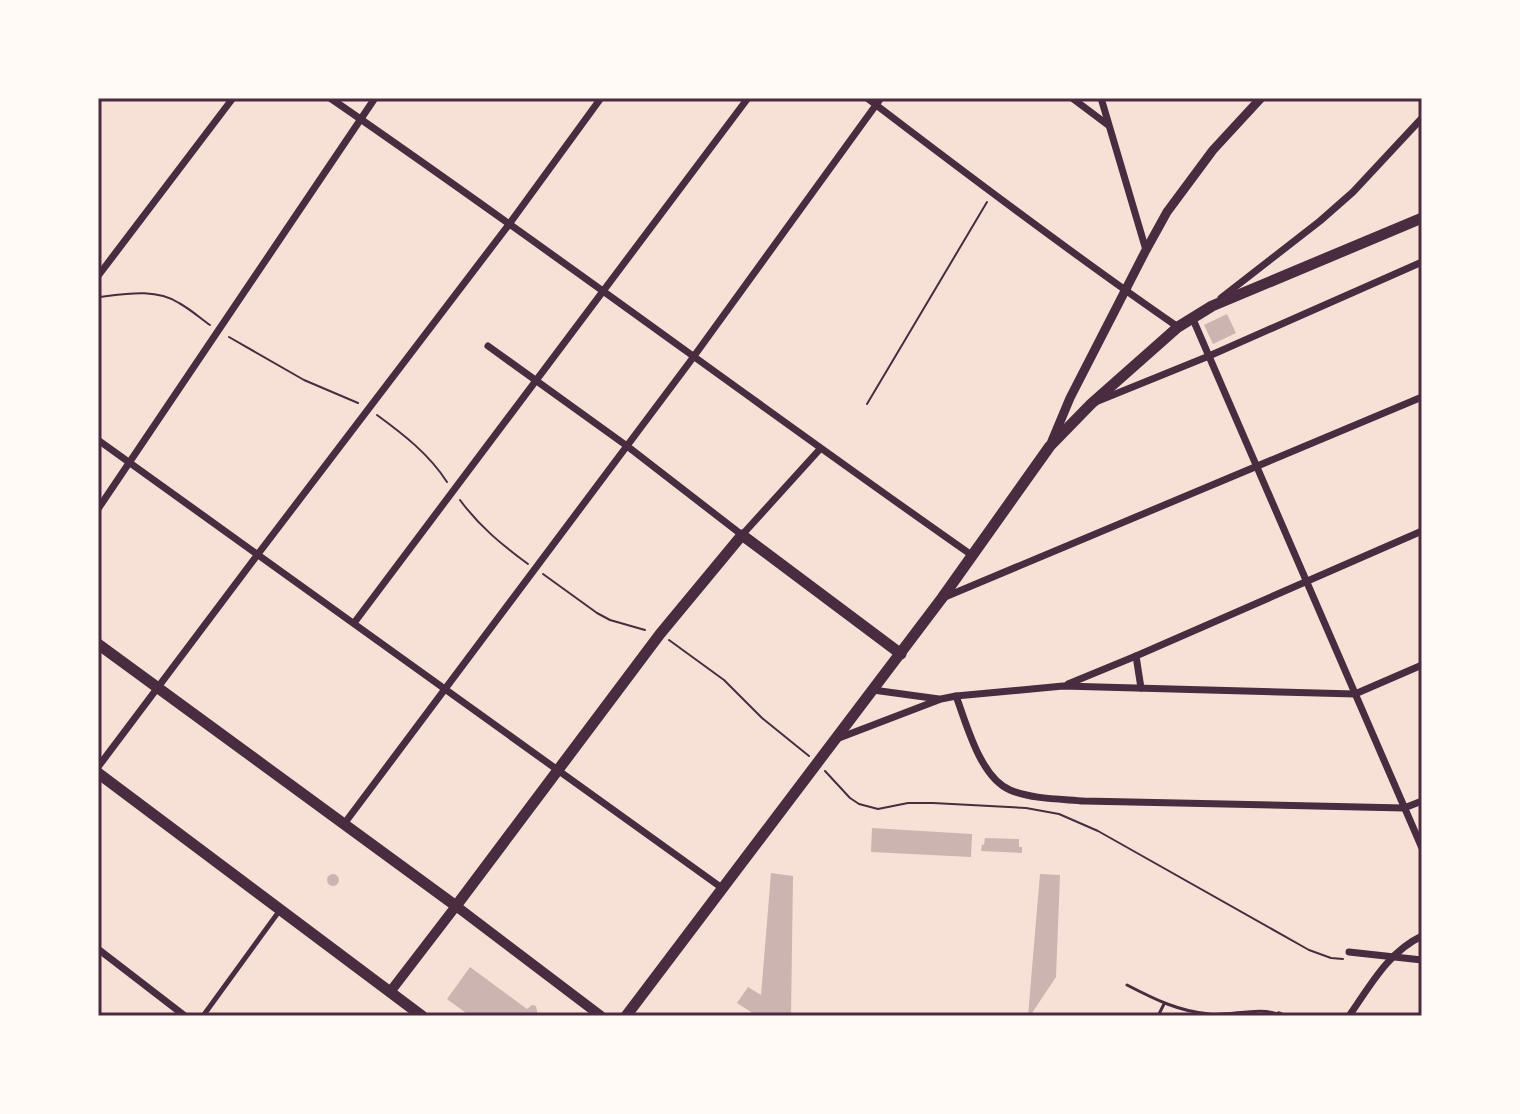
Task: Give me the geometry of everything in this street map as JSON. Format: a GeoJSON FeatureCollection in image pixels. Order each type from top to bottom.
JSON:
{"type":"FeatureCollection","features":[{"type":"Feature","properties":{"kind":"main road"},"geometry":{"type":"LineString","coordinates":[[626,1016],[901,654],[1050,446],[1091,404],[1192,317],[1422,218]]}},
{"type":"Feature","properties":{"kind":"main road"},"geometry":{"type":"LineString","coordinates":[[390,992],[660,634],[742,535],[901,654]]}},
{"type":"Feature","properties":{"kind":"main road"},"geometry":{"type":"LineString","coordinates":[[98,644],[601,1016]]}},
{"type":"Feature","properties":{"kind":"main road"},"geometry":{"type":"LineString","coordinates":[[98,770],[422,1016]]}},
{"type":"Feature","properties":{"kind":"street"},"geometry":{"type":"LineString","coordinates":[[98,276],[233,98]]}},
{"type":"Feature","properties":{"kind":"street"},"geometry":{"type":"LineString","coordinates":[[330,98],[510,223],[820,449],[973,556]]}},
{"type":"Feature","properties":{"kind":"street"},"geometry":{"type":"LineString","coordinates":[[98,509],[375,98]]}},
{"type":"Feature","properties":{"kind":"street"},"geometry":{"type":"LineString","coordinates":[[98,770],[601,98]]}},
{"type":"Feature","properties":{"kind":"street"},"geometry":{"type":"LineString","coordinates":[[354,623],[748,98]]}},
{"type":"Feature","properties":{"kind":"street"},"geometry":{"type":"LineString","coordinates":[[867,98],[879,101],[993,193],[1178,327]]}},
{"type":"Feature","properties":{"kind":"street"},"geometry":{"type":"LineString","coordinates":[[1072,98],[1108,125]]}},
{"type":"Feature","properties":{"kind":"street"},"geometry":{"type":"LineString","coordinates":[[1101,98],[1146,250]]}},
{"type":"Feature","properties":{"kind":"street"},"geometry":{"type":"LineString","coordinates":[[1050,446],[1070,398],[1146,250],[1186,184],[1261,98]]}},
{"type":"Feature","properties":{"kind":"street"},"geometry":{"type":"LineString","coordinates":[[344,824],[694,356],[879,101]]}},
{"type":"Feature","properties":{"kind":"street"},"geometry":{"type":"LineString","coordinates":[[1212,306],[1353,192],[1422,118]]}},
{"type":"Feature","properties":{"kind":"street"},"geometry":{"type":"LineString","coordinates":[[1066,411],[1091,404],[1209,356],[1422,262]]}},
{"type":"Feature","properties":{"kind":"street"},"geometry":{"type":"LineString","coordinates":[[1192,317],[1422,848]]}},
{"type":"Feature","properties":{"kind":"street"},"geometry":{"type":"LineString","coordinates":[[488,346],[627,446],[742,535],[820,449]]}},
{"type":"Feature","properties":{"kind":"street"},"geometry":{"type":"LineString","coordinates":[[942,598],[1422,397]]}},
{"type":"Feature","properties":{"kind":"street"},"geometry":{"type":"LineString","coordinates":[[98,440],[722,888]]}},
{"type":"Feature","properties":{"kind":"street"},"geometry":{"type":"LineString","coordinates":[[1063,686],[1422,531]]}},
{"type":"Feature","properties":{"kind":"street"},"geometry":{"type":"LineString","coordinates":[[1136,656],[1141,688]]}},
{"type":"Feature","properties":{"kind":"street"},"geometry":{"type":"LineString","coordinates":[[833,741],[956,696],[1063,686],[1355,694],[1422,665]]}},
{"type":"Feature","properties":{"kind":"street"},"geometry":{"type":"LineString","coordinates":[[873,690],[941,699]]}},
{"type":"Feature","properties":{"kind":"street"},"geometry":{"type":"LineString","coordinates":[[956,696],[985,769],[994,780],[1010,790],[1032,795],[1084,801],[1404,808],[1422,801]]}},
{"type":"Feature","properties":{"kind":"street"},"geometry":{"type":"LineString","coordinates":[[203,1016],[280,910]]}},
{"type":"Feature","properties":{"kind":"street"},"geometry":{"type":"LineString","coordinates":[[1349,1016],[1392,956],[1422,936]]}},
{"type":"Feature","properties":{"kind":"street"},"geometry":{"type":"LineString","coordinates":[[98,949],[185,1016]]}},
{"type":"Feature","properties":{"kind":"street"},"geometry":{"type":"LineString","coordinates":[[1349,952],[1422,960]]}},
{"type":"Feature","properties":{"kind":"lane"},"geometry":{"type":"LineString","coordinates":[[1127,985],[1164,1004],[1208,1014],[1232,1015],[1271,1010],[1280,1015]]}},
{"type":"Feature","properties":{"kind":"lane"},"geometry":{"type":"LineString","coordinates":[[1158,1016],[1164,1004]]}},
{"type":"Feature","properties":{"kind":"path"},"geometry":{"type":"LineString","coordinates":[[867,404],[993,193]]}},
{"type":"Feature","properties":{"kind":"path"},"geometry":{"type":"LineString","coordinates":[[98,297],[158,294],[177,301],[219,331],[304,380],[369,409],[427,456],[473,517],[495,539],[597,613],[610,620],[660,634],[724,680],[762,718],[817,762],[859,804],[878,809],[908,803],[933,803],[1026,808],[1059,814],[1098,831],[1309,950],[1343,959]]}},
{"type":"Feature","properties":{"kind":"building"},"geometry":{"type":"Polygon","coordinates":[[[1227,314],[1236,333],[1213,344],[1204,325],[1227,314]]]}},
{"type":"Feature","properties":{"kind":"building"},"geometry":{"type":"Polygon","coordinates":[[[872,828],[972,834],[971,857],[871,852],[872,828]]]}},
{"type":"Feature","properties":{"kind":"building"},"geometry":{"type":"Polygon","coordinates":[[[985,838],[1019,839],[1022,853],[981,851],[985,838]]]}},
{"type":"Feature","properties":{"kind":"building"},"geometry":{"type":"Polygon","coordinates":[[[771,873],[793,876],[791,1016],[757,1016],[737,1003],[748,987],[761,995],[771,873]]]}},
{"type":"Feature","properties":{"kind":"building"},"geometry":{"type":"Polygon","coordinates":[[[333,874],[339,880],[333,886],[327,880],[333,874]]]}},
{"type":"Feature","properties":{"kind":"building"},"geometry":{"type":"Polygon","coordinates":[[[1040,874],[1060,875],[1056,977],[1028,1016],[1040,874]]]}},
{"type":"Feature","properties":{"kind":"building"},"geometry":{"type":"Polygon","coordinates":[[[470,967],[527,1009],[536,1006],[538,1016],[470,1016],[447,999],[470,967]]]}}]}
